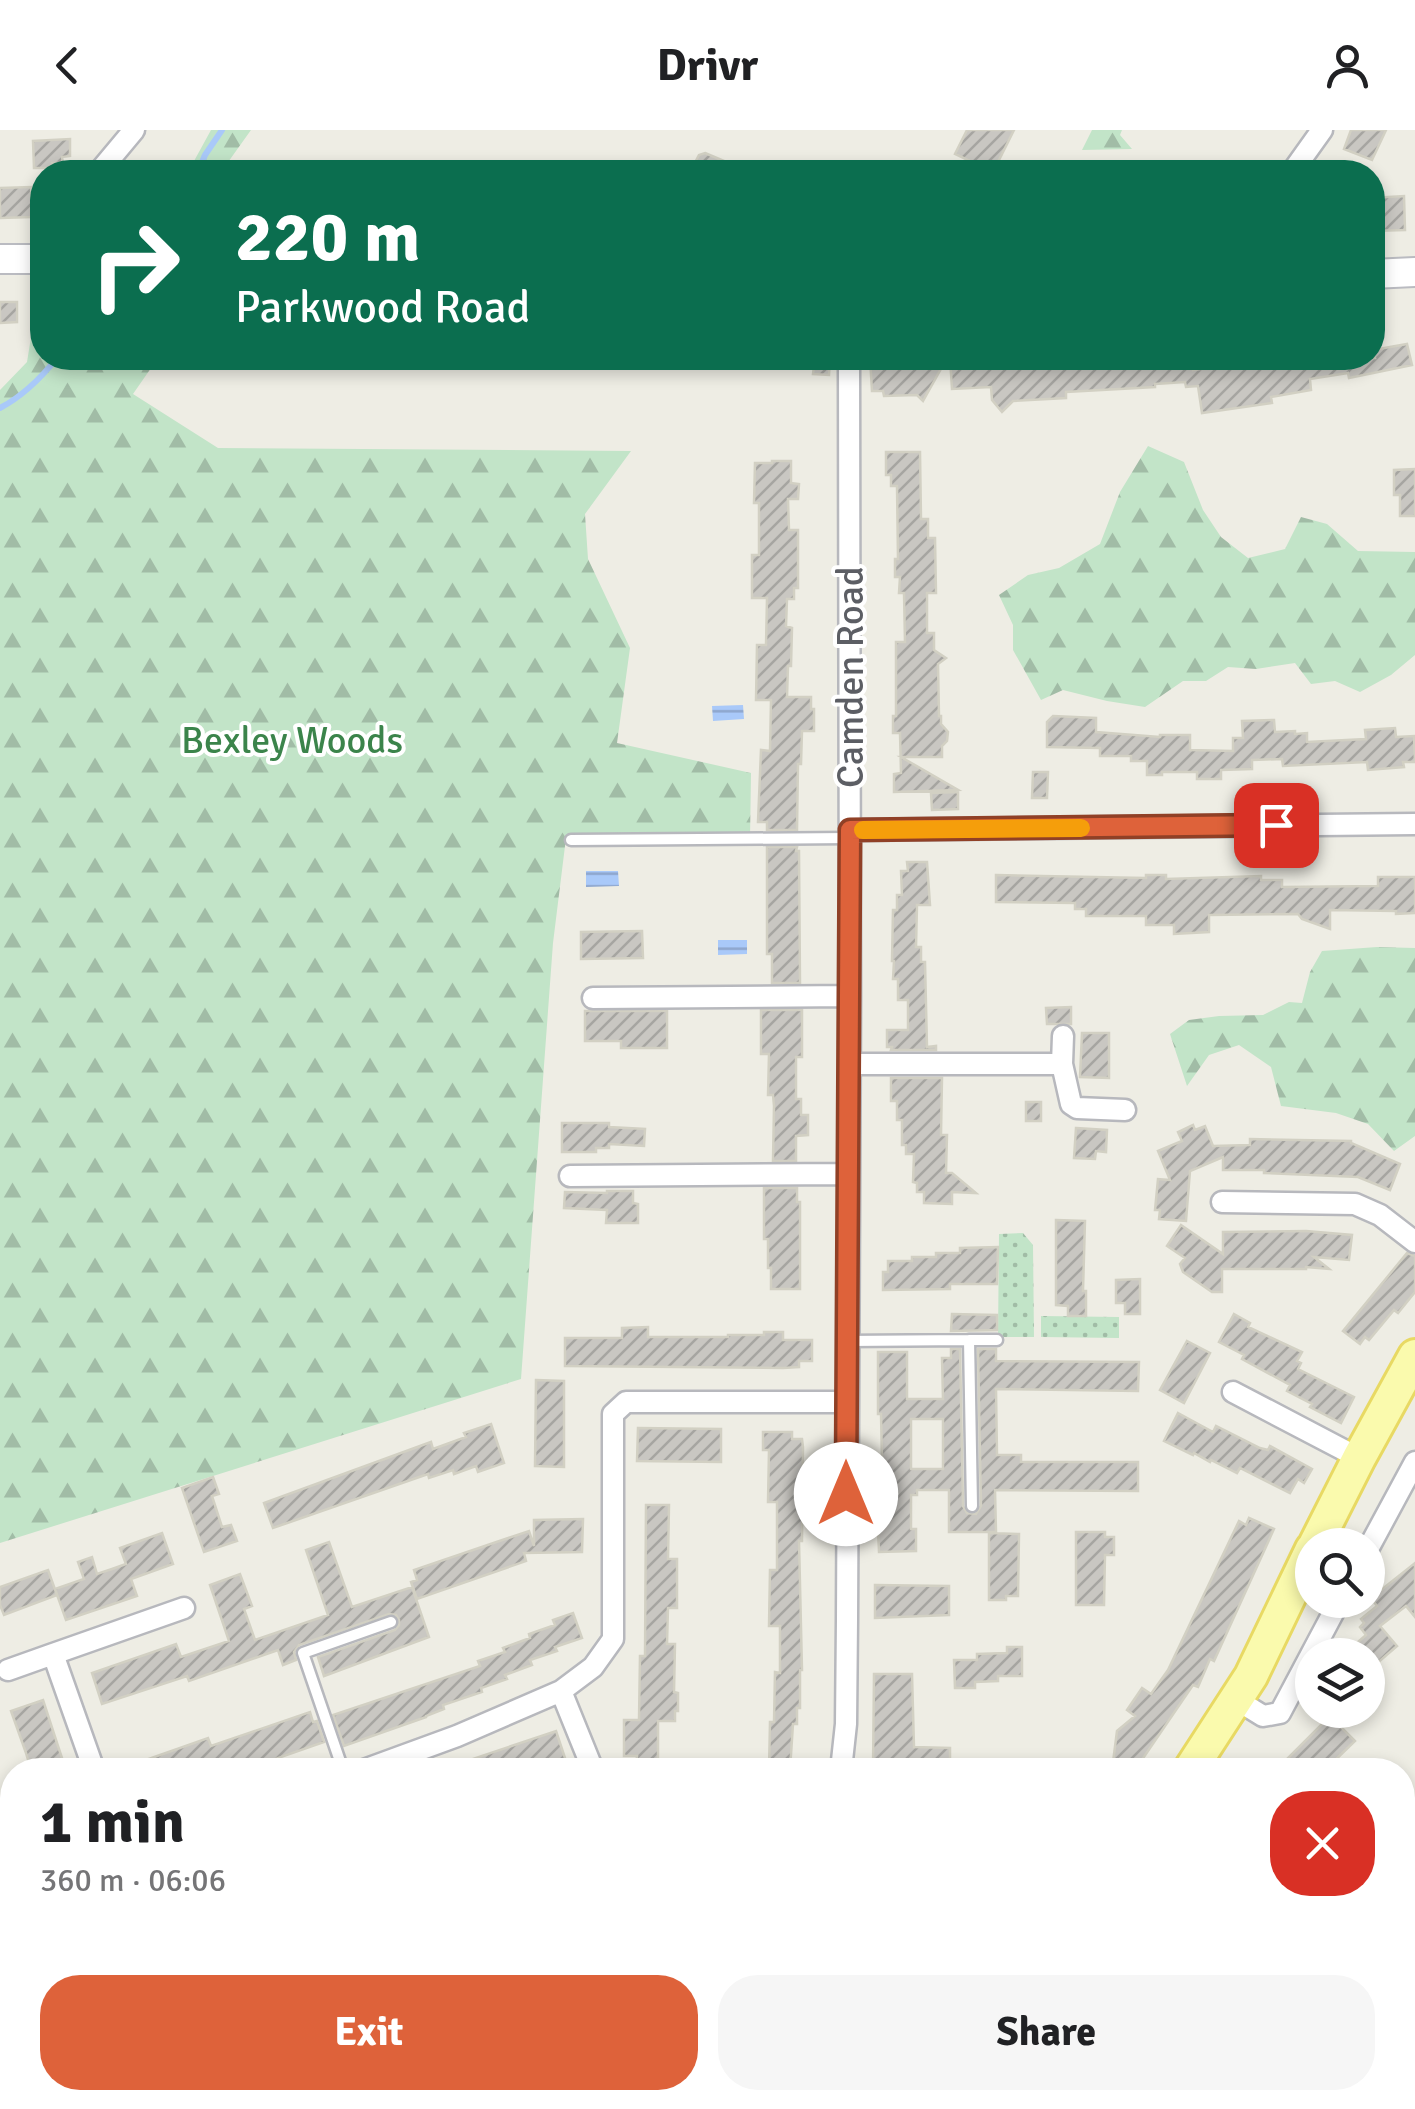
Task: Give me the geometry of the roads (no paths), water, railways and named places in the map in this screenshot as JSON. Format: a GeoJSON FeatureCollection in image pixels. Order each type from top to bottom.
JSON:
{"type":"FeatureCollection","features":[{"type":"Feature","properties":{"kind":"main road"},"geometry":{"type":"LineString","coordinates":[[0,260],[30,259]]}},
{"type":"Feature","properties":{"kind":"main road"},"geometry":{"type":"LineString","coordinates":[[1385,273],[1415,272]]}},
{"type":"Feature","properties":{"kind":"main road"},"geometry":{"type":"LineString","coordinates":[[1324,1528],[1415,1356]]}},
{"type":"Feature","properties":{"kind":"main road"},"geometry":{"type":"LineString","coordinates":[[1198,1758],[1261,1658],[1295,1587]]}},
{"type":"Feature","properties":{"kind":"street"},"geometry":{"type":"LineString","coordinates":[[109,160],[134,130]]}},
{"type":"Feature","properties":{"kind":"street"},"geometry":{"type":"LineString","coordinates":[[1301,160],[1322,130]]}},
{"type":"Feature","properties":{"kind":"street","name":"Camden Road"},"geometry":{"type":"LineString","coordinates":[[842,1758],[846,1724],[850,1064],[850,370]]}},
{"type":"Feature","properties":{"kind":"street"},"geometry":{"type":"LineString","coordinates":[[850,834],[1415,824]]}},
{"type":"Feature","properties":{"kind":"street"},"geometry":{"type":"LineString","coordinates":[[593,998],[850,996]]}},
{"type":"Feature","properties":{"kind":"street"},"geometry":{"type":"LineString","coordinates":[[1063,1036],[1062,1064],[1071,1104],[1077,1108],[1125,1110]]}},
{"type":"Feature","properties":{"kind":"street"},"geometry":{"type":"LineString","coordinates":[[850,1064],[1062,1064]]}},
{"type":"Feature","properties":{"kind":"street"},"geometry":{"type":"LineString","coordinates":[[570,1176],[848,1174]]}},
{"type":"Feature","properties":{"kind":"street"},"geometry":{"type":"LineString","coordinates":[[1222,1202],[1355,1204],[1380,1214],[1415,1242]]}},
{"type":"Feature","properties":{"kind":"street"},"geometry":{"type":"LineString","coordinates":[[1233,1392],[1359,1458]]}},
{"type":"Feature","properties":{"kind":"street"},"geometry":{"type":"LineString","coordinates":[[397,1758],[561,1691],[593,1667],[613,1640],[614,1414],[626,1402],[847,1402]]}},
{"type":"Feature","properties":{"kind":"street"},"geometry":{"type":"LineString","coordinates":[[1379,1528],[1415,1462]]}},
{"type":"Feature","properties":{"kind":"street"},"geometry":{"type":"LineString","coordinates":[[8,1670],[184,1608]]}},
{"type":"Feature","properties":{"kind":"street"},"geometry":{"type":"LineString","coordinates":[[1236,1700],[1264,1716],[1280,1713],[1330,1618]]}},
{"type":"Feature","properties":{"kind":"street"},"geometry":{"type":"LineString","coordinates":[[53,1654],[90,1758]]}},
{"type":"Feature","properties":{"kind":"street"},"geometry":{"type":"LineString","coordinates":[[561,1691],[588,1758]]}},
{"type":"Feature","properties":{"kind":"lane"},"geometry":{"type":"LineString","coordinates":[[571,840],[850,834]]}},
{"type":"Feature","properties":{"kind":"lane"},"geometry":{"type":"LineString","coordinates":[[969,1340],[972,1506]]}},
{"type":"Feature","properties":{"kind":"lane"},"geometry":{"type":"LineString","coordinates":[[847,1341],[997,1340]]}},
{"type":"Feature","properties":{"kind":"lane"},"geometry":{"type":"LineString","coordinates":[[339,1758],[303,1653],[391,1622]]}},
{"type":"Feature","properties":{"kind":"water"},"geometry":{"type":"Polygon","coordinates":[[[743,705],[744,719],[713,721],[712,706],[743,705]]]}},
{"type":"Feature","properties":{"kind":"water"},"geometry":{"type":"Polygon","coordinates":[[[586,871],[618,871],[619,886],[586,887],[586,871]]]}},
{"type":"Feature","properties":{"kind":"water"},"geometry":{"type":"Polygon","coordinates":[[[718,940],[747,940],[747,954],[718,955],[718,940]]]}},
{"type":"Feature","properties":{"kind":"waterway"},"geometry":{"type":"LineString","coordinates":[[203,160],[222,130]]}},
{"type":"Feature","properties":{"kind":"waterway"},"geometry":{"type":"LineString","coordinates":[[0,408],[47,370]]}},
{"type":"Feature","properties":{"kind":"park label","name":"Bexley Woods"},"geometry":{"type":"Point","coordinates":[292,740]}}]}
